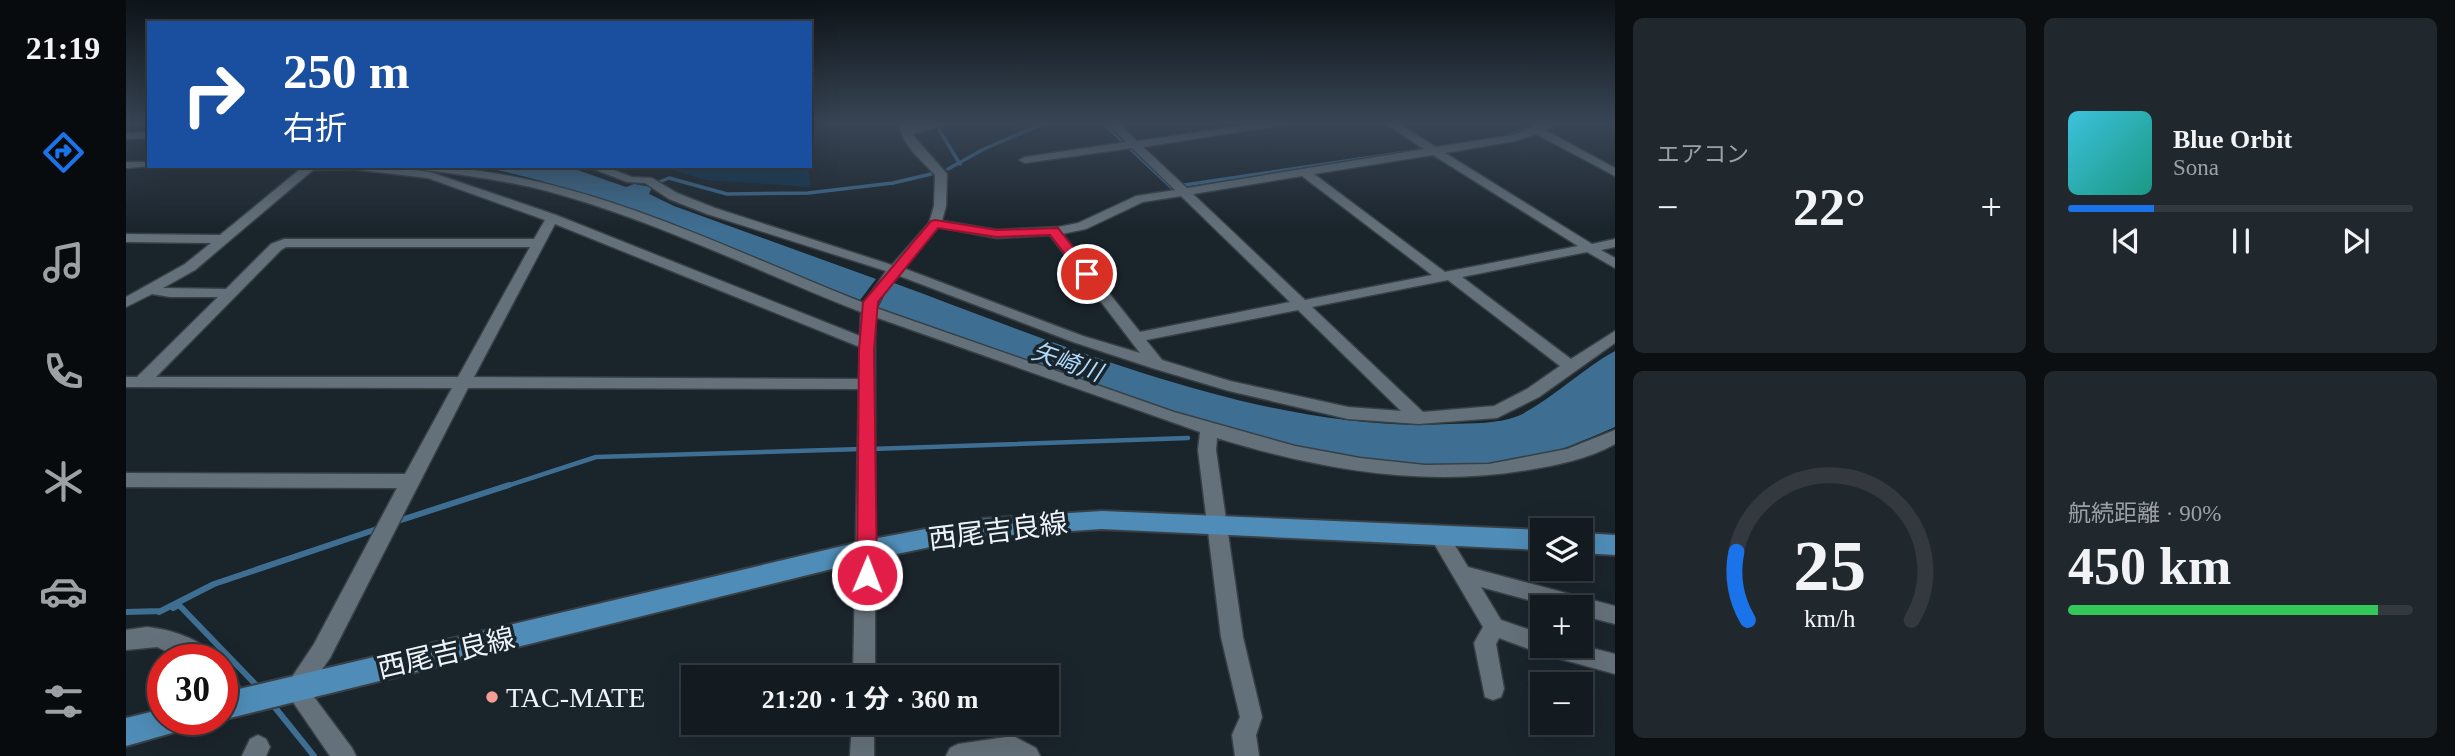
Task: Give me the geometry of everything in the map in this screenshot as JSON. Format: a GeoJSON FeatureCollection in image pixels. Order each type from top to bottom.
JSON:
{"type":"FeatureCollection","features":[{"type":"Feature","properties":{"kind":"main road","name":"西尾吉良線"},"geometry":{"type":"LineString","coordinates":[[238,703],[868,550],[978,528],[1102,520],[1217,523],[1271,528],[1530,539]]}},
{"type":"Feature","properties":{"kind":"main road"},"geometry":{"type":"LineString","coordinates":[[1593,544],[1615,545]]}},
{"type":"Feature","properties":{"kind":"main road"},"geometry":{"type":"LineString","coordinates":[[126,732],[147,727]]}},
{"type":"Feature","properties":{"kind":"street"},"geometry":{"type":"LineString","coordinates":[[864,665],[868,550],[866,344],[869,306],[935,223],[940,208],[938,196],[942,174],[928,157]]}},
{"type":"Feature","properties":{"kind":"street"},"geometry":{"type":"LineString","coordinates":[[1025,160],[1046,157]]}},
{"type":"Feature","properties":{"kind":"street"},"geometry":{"type":"LineString","coordinates":[[1146,157],[1419,418]]}},
{"type":"Feature","properties":{"kind":"street"},"geometry":{"type":"LineString","coordinates":[[935,223],[997,233],[1053,231],[1082,226],[1140,199],[1390,157]]}},
{"type":"Feature","properties":{"kind":"street"},"geometry":{"type":"LineString","coordinates":[[1445,157],[1615,264]]}},
{"type":"Feature","properties":{"kind":"street"},"geometry":{"type":"LineString","coordinates":[[1587,157],[1615,173]]}},
{"type":"Feature","properties":{"kind":"street"},"geometry":{"type":"LineString","coordinates":[[126,165],[147,165]]}},
{"type":"Feature","properties":{"kind":"street"},"geometry":{"type":"LineString","coordinates":[[126,303],[190,267],[309,168]]}},
{"type":"Feature","properties":{"kind":"street"},"geometry":{"type":"LineString","coordinates":[[369,168],[430,175],[552,218],[866,344]]}},
{"type":"Feature","properties":{"kind":"street"},"geometry":{"type":"LineString","coordinates":[[433,168],[487,174],[582,198],[869,306],[1209,429],[1341,461],[1445,471],[1535,464],[1573,454],[1615,436]]}},
{"type":"Feature","properties":{"kind":"street"},"geometry":{"type":"LineString","coordinates":[[598,168],[632,180],[648,180],[673,196],[711,211],[895,270],[1078,340],[1229,386],[1349,413],[1419,418],[1497,412],[1533,393],[1615,336]]}},
{"type":"Feature","properties":{"kind":"street"},"geometry":{"type":"LineString","coordinates":[[1304,172],[1570,366]]}},
{"type":"Feature","properties":{"kind":"street"},"geometry":{"type":"LineString","coordinates":[[344,756],[295,689],[322,651],[552,218]]}},
{"type":"Feature","properties":{"kind":"street"},"geometry":{"type":"LineString","coordinates":[[1053,231],[1157,364]]}},
{"type":"Feature","properties":{"kind":"street"},"geometry":{"type":"LineString","coordinates":[[126,238],[222,239]]}},
{"type":"Feature","properties":{"kind":"street"},"geometry":{"type":"LineString","coordinates":[[134,382],[276,247],[284,243],[539,243]]}},
{"type":"Feature","properties":{"kind":"street"},"geometry":{"type":"LineString","coordinates":[[1138,337],[1615,243]]}},
{"type":"Feature","properties":{"kind":"street"},"geometry":{"type":"LineString","coordinates":[[150,290],[170,293],[228,293]]}},
{"type":"Feature","properties":{"kind":"street"},"geometry":{"type":"LineString","coordinates":[[134,382],[868,384]]}},
{"type":"Feature","properties":{"kind":"street"},"geometry":{"type":"LineString","coordinates":[[1209,429],[1208,450],[1232,637],[1251,716],[1244,735],[1247,756]]}},
{"type":"Feature","properties":{"kind":"street"},"geometry":{"type":"LineString","coordinates":[[126,481],[410,481]]}},
{"type":"Feature","properties":{"kind":"street"},"geometry":{"type":"LineString","coordinates":[[1438,535],[1494,627],[1530,640]]}},
{"type":"Feature","properties":{"kind":"street"},"geometry":{"type":"LineString","coordinates":[[1464,574],[1615,615]]}},
{"type":"Feature","properties":{"kind":"street"},"geometry":{"type":"LineString","coordinates":[[1493,690],[1485,643],[1494,627]]}},
{"type":"Feature","properties":{"kind":"street"},"geometry":{"type":"LineString","coordinates":[[126,640],[139,635],[181,644]]}},
{"type":"Feature","properties":{"kind":"street"},"geometry":{"type":"LineString","coordinates":[[1593,658],[1615,664]]}},
{"type":"Feature","properties":{"kind":"street"},"geometry":{"type":"LineString","coordinates":[[862,756],[863,735]]}},
{"type":"Feature","properties":{"kind":"street"},"geometry":{"type":"LineString","coordinates":[[958,756],[1013,748],[1028,756]]}},
{"type":"Feature","properties":{"kind":"shaded area"},"geometry":{"type":"Polygon","coordinates":[[[666,168],[808,168],[811,187],[707,180],[666,168]]]}},
{"type":"Feature","properties":{"kind":"water"},"geometry":{"type":"Polygon","coordinates":[[[487,168],[572,168],[626,187],[634,184],[652,187],[649,194],[674,206],[876,279],[860,300],[624,207],[527,177],[487,168]]]}},
{"type":"Feature","properties":{"kind":"water","name":"矢崎川"},"geometry":{"type":"Polygon","coordinates":[[[891,282],[1094,357],[1166,380],[1238,400],[1309,415],[1380,423],[1450,424],[1510,419],[1530,410],[1615,351],[1615,427],[1537,457],[1510,463],[1457,467],[1404,465],[1300,449],[1197,421],[877,310],[891,282]]]}},
{"type":"Feature","properties":{"kind":"waterway"},"geometry":{"type":"LineString","coordinates":[[956,157],[959,163]]}},
{"type":"Feature","properties":{"kind":"waterway"},"geometry":{"type":"LineString","coordinates":[[959,163],[969,157]]}},
{"type":"Feature","properties":{"kind":"waterway"},"geometry":{"type":"LineString","coordinates":[[1139,157],[1171,187],[1371,157]]}},
{"type":"Feature","properties":{"kind":"waterway"},"geometry":{"type":"LineString","coordinates":[[948,169],[959,163]]}},
{"type":"Feature","properties":{"kind":"waterway"},"geometry":{"type":"LineString","coordinates":[[654,184],[669,178],[727,194],[808,193],[893,183],[931,174]]}},
{"type":"Feature","properties":{"kind":"waterway"},"geometry":{"type":"LineString","coordinates":[[871,449],[1188,438]]}},
{"type":"Feature","properties":{"kind":"waterway"},"geometry":{"type":"LineString","coordinates":[[504,487],[596,457],[862,449]]}},
{"type":"Feature","properties":{"kind":"waterway"},"geometry":{"type":"LineString","coordinates":[[395,522],[509,485]]}},
{"type":"Feature","properties":{"kind":"waterway"},"geometry":{"type":"LineString","coordinates":[[161,611],[214,584],[380,528]]}},
{"type":"Feature","properties":{"kind":"waterway"},"geometry":{"type":"LineString","coordinates":[[173,608],[179,605],[258,687]]}},
{"type":"Feature","properties":{"kind":"waterway"},"geometry":{"type":"LineString","coordinates":[[126,612],[161,611]]}},
{"type":"Feature","properties":{"kind":"waterway"},"geometry":{"type":"LineString","coordinates":[[273,705],[314,756]]}},
{"type":"Feature","properties":{"kind":"place","name":"TAC-MATE"},"geometry":{"type":"Point","coordinates":[492,697]}},
{"type":"Feature","properties":{"kind":"route"},"geometry":{"type":"LineString","coordinates":[[867,575],[866,350],[868,310],[871,302],[935,223],[997,233],[1053,231],[1087,274]]}}]}
